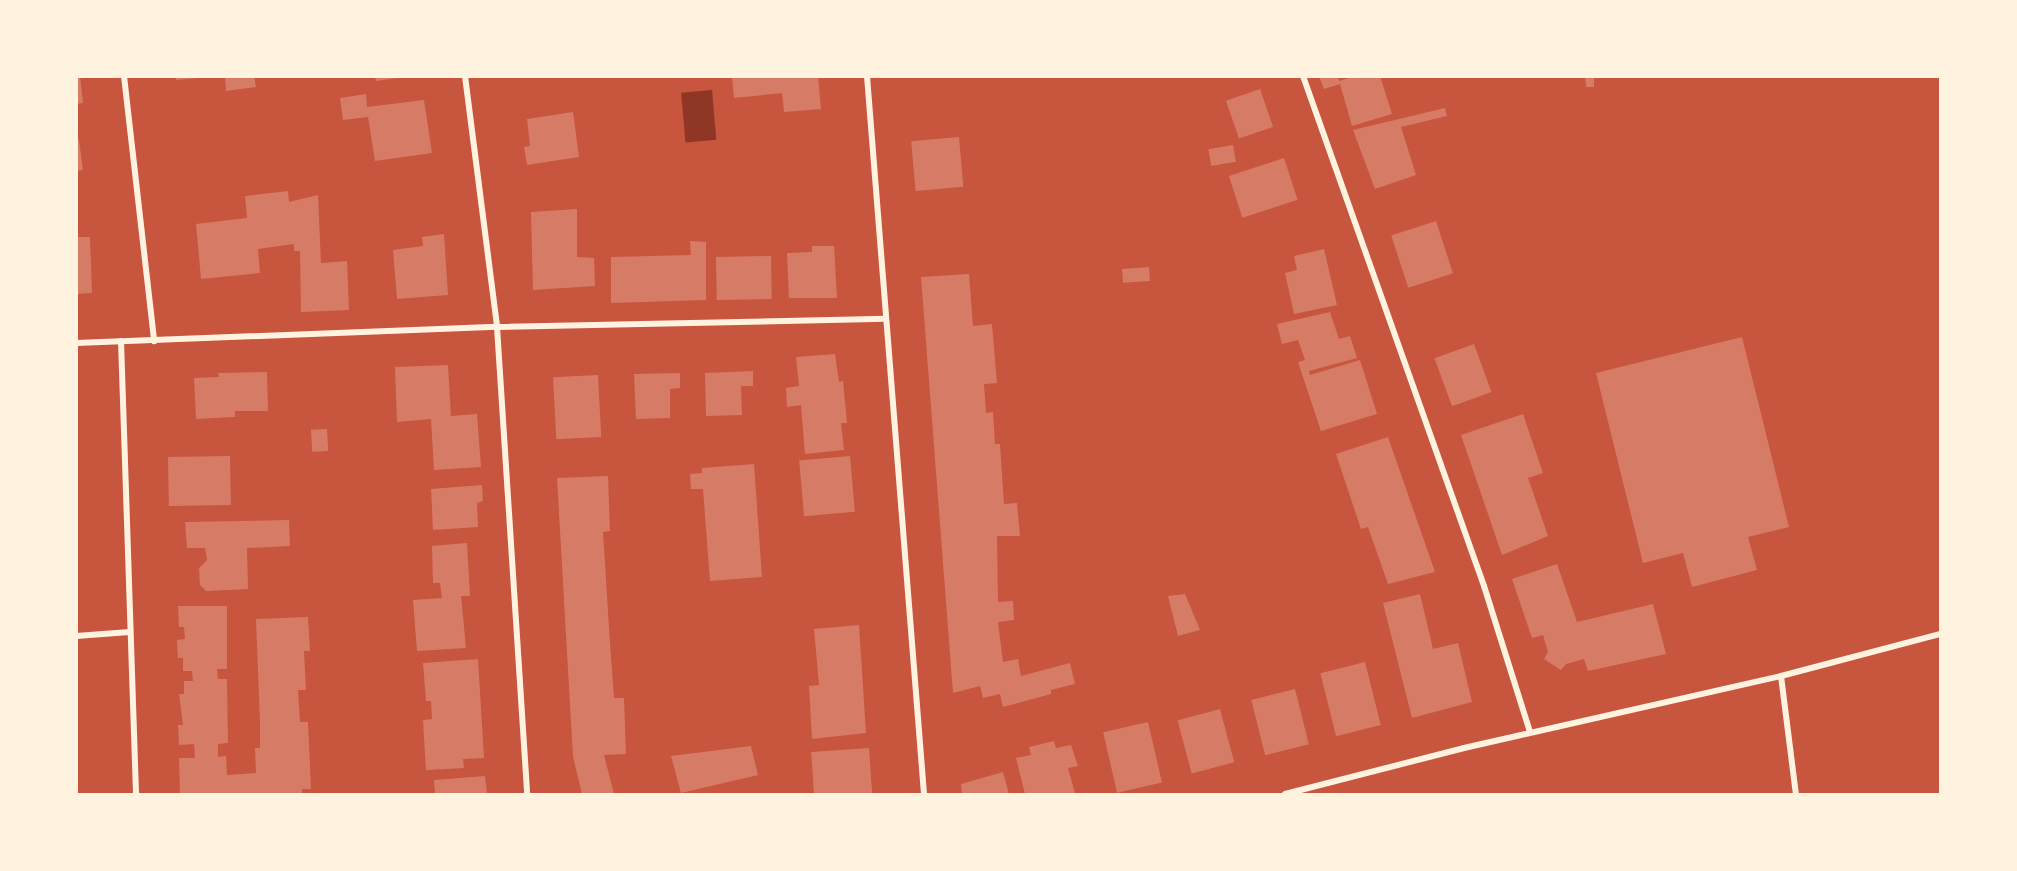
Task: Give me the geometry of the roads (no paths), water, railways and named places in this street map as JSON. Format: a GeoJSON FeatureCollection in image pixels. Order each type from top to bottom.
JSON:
{"type":"FeatureCollection","features":[{"type":"Feature","properties":{"kind":"street"},"geometry":{"type":"LineString","coordinates":[[124,76],[154,341]]}},
{"type":"Feature","properties":{"kind":"street"},"geometry":{"type":"LineString","coordinates":[[465,76],[497,327],[527,795]]}},
{"type":"Feature","properties":{"kind":"street"},"geometry":{"type":"LineString","coordinates":[[867,76],[924,795]]}},
{"type":"Feature","properties":{"kind":"street"},"geometry":{"type":"LineString","coordinates":[[1303,76],[1484,586],[1530,732]]}},
{"type":"Feature","properties":{"kind":"street"},"geometry":{"type":"LineString","coordinates":[[76,343],[497,327],[886,319]]}},
{"type":"Feature","properties":{"kind":"street"},"geometry":{"type":"LineString","coordinates":[[121,341],[136,795]]}},
{"type":"Feature","properties":{"kind":"street"},"geometry":{"type":"LineString","coordinates":[[76,636],[130,632]]}},
{"type":"Feature","properties":{"kind":"street"},"geometry":{"type":"LineString","coordinates":[[1285,795],[1530,732],[1781,676],[1941,634]]}},
{"type":"Feature","properties":{"kind":"street"},"geometry":{"type":"LineString","coordinates":[[1781,676],[1796,795]]}}]}
